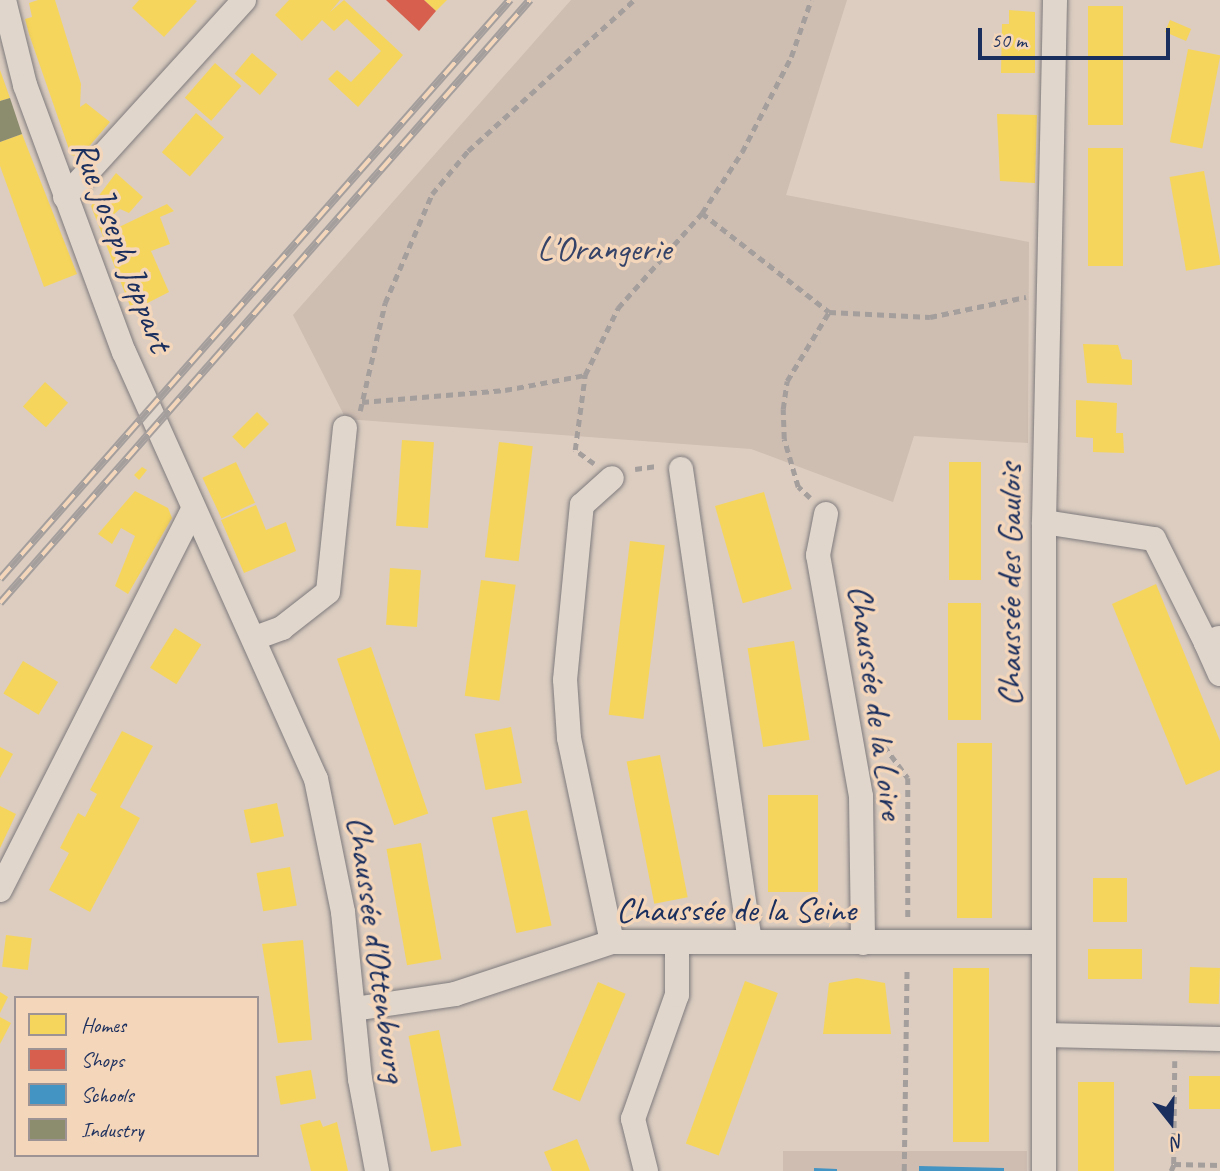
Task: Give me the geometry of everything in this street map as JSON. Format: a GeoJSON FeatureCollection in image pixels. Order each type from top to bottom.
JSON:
{"type":"FeatureCollection","features":[{"type":"Feature","properties":{"kind":"street"},"geometry":{"type":"LineString","coordinates":[[65,197],[244,0]]}},
{"type":"Feature","properties":{"kind":"street","name":"Chaussée des Gaulois"},"geometry":{"type":"LineString","coordinates":[[1044,1171],[1044,522],[1055,0]]}},
{"type":"Feature","properties":{"kind":"street","name":"Rue Joseph Joppart"},"geometry":{"type":"LineString","coordinates":[[4,13],[65,197],[193,510]]}},
{"type":"Feature","properties":{"kind":"street"},"geometry":{"type":"LineString","coordinates":[[255,638],[282,628],[328,592],[345,429]]}},
{"type":"Feature","properties":{"kind":"street"},"geometry":{"type":"LineString","coordinates":[[681,469],[750,940]]}},
{"type":"Feature","properties":{"kind":"street"},"geometry":{"type":"LineString","coordinates":[[612,478],[582,505],[565,680],[569,738],[612,942]]}},
{"type":"Feature","properties":{"kind":"street"},"geometry":{"type":"LineString","coordinates":[[0,890],[193,510]]}},
{"type":"Feature","properties":{"kind":"street","name":"Chaussée d'Ottenbourg"},"geometry":{"type":"LineString","coordinates":[[193,510],[255,638],[316,779],[335,860],[377,1171]]}},
{"type":"Feature","properties":{"kind":"street","name":"Chaussée de la Loire"},"geometry":{"type":"LineString","coordinates":[[826,514],[818,555],[861,796],[863,943]]}},
{"type":"Feature","properties":{"kind":"street"},"geometry":{"type":"LineString","coordinates":[[1044,522],[1154,539],[1213,640],[1220,674]]}},
{"type":"Feature","properties":{"kind":"street","name":"Chaussée de la Seine"},"geometry":{"type":"LineString","coordinates":[[354,1009],[455,994],[612,942],[1044,942]]}},
{"type":"Feature","properties":{"kind":"street"},"geometry":{"type":"LineString","coordinates":[[646,1171],[634,1119],[677,995],[677,942]]}},
{"type":"Feature","properties":{"kind":"street"},"geometry":{"type":"LineString","coordinates":[[1045,1035],[1220,1039]]}},
{"type":"Feature","properties":{"kind":"path"},"geometry":{"type":"LineString","coordinates":[[345,429],[358,418],[386,303],[432,194],[468,151],[634,0]]}},
{"type":"Feature","properties":{"kind":"path"},"geometry":{"type":"LineString","coordinates":[[681,469],[648,465],[612,478],[575,450],[585,375],[641,277],[702,212],[791,57],[811,0]]}},
{"type":"Feature","properties":{"kind":"path"},"geometry":{"type":"LineString","coordinates":[[702,212],[829,312],[896,320],[1005,298],[1050,304]]}},
{"type":"Feature","properties":{"kind":"path"},"geometry":{"type":"LineString","coordinates":[[826,514],[798,487],[783,409],[787,381],[829,312]]}},
{"type":"Feature","properties":{"kind":"path"},"geometry":{"type":"LineString","coordinates":[[362,402],[505,390],[585,375]]}},
{"type":"Feature","properties":{"kind":"path"},"geometry":{"type":"LineString","coordinates":[[1171,1171],[1174,1164],[1175,1038]]}},
{"type":"Feature","properties":{"kind":"path"},"geometry":{"type":"LineString","coordinates":[[904,1171],[905,1151]]}},
{"type":"Feature","properties":{"kind":"path"},"geometry":{"type":"LineString","coordinates":[[1174,1164],[1220,1165]]}},
{"type":"Feature","properties":{"kind":"shaded area"},"geometry":{"type":"Polygon","coordinates":[[[783,1151],[1027,1151],[1027,1171],[783,1171],[783,1151]]]}},
{"type":"Feature","properties":{"kind":"green space","name":"L'Orangerie"},"geometry":{"type":"Polygon","coordinates":[[[571,0],[847,0],[786,195],[1029,242],[1028,443],[914,436],[893,502],[751,449],[346,419],[293,315],[571,0]]]}},
{"type":"Feature","properties":{"kind":"building: Homes"},"geometry":{"type":"Polygon","coordinates":[[[55,0],[81,84],[80,107],[86,103],[110,122],[80,157],[71,155],[29,34],[25,19],[32,17],[29,3],[55,0]]]}},
{"type":"Feature","properties":{"kind":"building: Homes"},"geometry":{"type":"Polygon","coordinates":[[[139,0],[197,1],[164,37],[132,8],[139,0]]]}},
{"type":"Feature","properties":{"kind":"building: Homes"},"geometry":{"type":"Polygon","coordinates":[[[289,0],[340,0],[330,12],[344,0],[403,55],[358,107],[328,79],[337,70],[351,82],[381,51],[347,19],[334,31],[322,20],[302,41],[275,15],[289,0]]]}},
{"type":"Feature","properties":{"kind":"building: Homes"},"geometry":{"type":"Polygon","coordinates":[[[424,0],[447,0],[436,11],[424,0]]]}},
{"type":"Feature","properties":{"kind":"building: Homes"},"geometry":{"type":"Polygon","coordinates":[[[1088,6],[1123,6],[1123,125],[1088,125],[1088,6]]]}},
{"type":"Feature","properties":{"kind":"building: Homes"},"geometry":{"type":"Polygon","coordinates":[[[1009,10],[1035,12],[1035,73],[1001,73],[1002,24],[1009,24],[1009,10]]]}},
{"type":"Feature","properties":{"kind":"building: Homes"},"geometry":{"type":"Polygon","coordinates":[[[1170,20],[1191,29],[1186,41],[1165,32],[1170,20]]]}},
{"type":"Feature","properties":{"kind":"building: Homes"},"geometry":{"type":"Polygon","coordinates":[[[1188,49],[1220,55],[1202,149],[1170,142],[1188,49]]]}},
{"type":"Feature","properties":{"kind":"building: Homes"},"geometry":{"type":"Polygon","coordinates":[[[252,53],[277,74],[260,95],[235,74],[252,53]]]}},
{"type":"Feature","properties":{"kind":"building: Homes"},"geometry":{"type":"Polygon","coordinates":[[[215,63],[241,86],[211,121],[185,98],[215,63]]]}},
{"type":"Feature","properties":{"kind":"building: Homes"},"geometry":{"type":"Polygon","coordinates":[[[0,70],[10,98],[0,101],[0,70]]]}},
{"type":"Feature","properties":{"kind":"building: Homes"},"geometry":{"type":"Polygon","coordinates":[[[196,113],[224,137],[190,177],[162,152],[196,113]]]}},
{"type":"Feature","properties":{"kind":"building: Homes"},"geometry":{"type":"Polygon","coordinates":[[[997,114],[1037,115],[1035,183],[1000,181],[997,114]]]}},
{"type":"Feature","properties":{"kind":"building: Homes"},"geometry":{"type":"Polygon","coordinates":[[[22,134],[77,274],[44,287],[0,166],[0,142],[22,134]]]}},
{"type":"Feature","properties":{"kind":"building: Homes"},"geometry":{"type":"Polygon","coordinates":[[[1088,148],[1123,148],[1123,266],[1088,266],[1088,148]]]}},
{"type":"Feature","properties":{"kind":"building: Homes"},"geometry":{"type":"Polygon","coordinates":[[[1204,171],[1220,265],[1186,271],[1170,177],[1204,171]]]}},
{"type":"Feature","properties":{"kind":"building: Homes"},"geometry":{"type":"Polygon","coordinates":[[[116,173],[143,197],[129,213],[120,209],[113,215],[117,228],[167,204],[174,211],[160,217],[170,244],[151,251],[169,292],[132,311],[91,206],[116,173]]]}},
{"type":"Feature","properties":{"kind":"building: Homes"},"geometry":{"type":"Polygon","coordinates":[[[1083,344],[1118,345],[1122,359],[1132,360],[1132,385],[1087,383],[1083,344]]]}},
{"type":"Feature","properties":{"kind":"building: Homes"},"geometry":{"type":"Polygon","coordinates":[[[45,382],[68,403],[46,427],[23,407],[45,382]]]}},
{"type":"Feature","properties":{"kind":"building: Homes"},"geometry":{"type":"Polygon","coordinates":[[[1076,400],[1117,403],[1116,433],[1123,433],[1124,453],[1093,452],[1093,438],[1076,437],[1076,400]]]}},
{"type":"Feature","properties":{"kind":"building: Homes"},"geometry":{"type":"Polygon","coordinates":[[[257,412],[269,424],[244,449],[232,437],[257,412]]]}},
{"type":"Feature","properties":{"kind":"building: Homes"},"geometry":{"type":"Polygon","coordinates":[[[402,440],[434,442],[428,528],[396,526],[402,440]]]}},
{"type":"Feature","properties":{"kind":"building: Homes"},"geometry":{"type":"Polygon","coordinates":[[[499,442],[533,446],[519,561],[485,557],[499,442]]]}},
{"type":"Feature","properties":{"kind":"building: Homes"},"geometry":{"type":"Polygon","coordinates":[[[236,462],[255,503],[221,518],[202,478],[236,462]]]}},
{"type":"Feature","properties":{"kind":"building: Homes"},"geometry":{"type":"Polygon","coordinates":[[[949,462],[981,462],[981,580],[949,580],[949,462]]]}},
{"type":"Feature","properties":{"kind":"building: Homes"},"geometry":{"type":"Polygon","coordinates":[[[142,467],[147,470],[139,480],[134,475],[142,467]]]}},
{"type":"Feature","properties":{"kind":"building: Homes"},"geometry":{"type":"Polygon","coordinates":[[[135,491],[168,508],[172,518],[128,594],[115,586],[135,536],[121,528],[112,544],[98,534],[135,491]]]}},
{"type":"Feature","properties":{"kind":"building: Homes"},"geometry":{"type":"Polygon","coordinates":[[[764,492],[792,589],[743,603],[715,506],[764,492]]]}},
{"type":"Feature","properties":{"kind":"building: Homes"},"geometry":{"type":"Polygon","coordinates":[[[256,505],[266,530],[286,522],[296,551],[244,573],[221,520],[256,505]]]}},
{"type":"Feature","properties":{"kind":"building: Homes"},"geometry":{"type":"Polygon","coordinates":[[[630,541],[665,545],[643,719],[609,715],[630,541]]]}},
{"type":"Feature","properties":{"kind":"building: Homes"},"geometry":{"type":"Polygon","coordinates":[[[390,568],[421,570],[417,627],[386,625],[390,568]]]}},
{"type":"Feature","properties":{"kind":"building: Homes"},"geometry":{"type":"Polygon","coordinates":[[[481,580],[516,585],[499,701],[465,696],[481,580]]]}},
{"type":"Feature","properties":{"kind":"building: Homes"},"geometry":{"type":"Polygon","coordinates":[[[1156,584],[1220,741],[1220,770],[1186,785],[1112,604],[1156,584]]]}},
{"type":"Feature","properties":{"kind":"building: Homes"},"geometry":{"type":"Polygon","coordinates":[[[948,603],[981,603],[981,720],[948,720],[948,603]]]}},
{"type":"Feature","properties":{"kind":"building: Homes"},"geometry":{"type":"Polygon","coordinates":[[[175,628],[201,644],[176,684],[150,668],[175,628]]]}},
{"type":"Feature","properties":{"kind":"building: Homes"},"geometry":{"type":"Polygon","coordinates":[[[794,641],[810,740],[763,747],[748,648],[794,641]]]}},
{"type":"Feature","properties":{"kind":"building: Homes"},"geometry":{"type":"Polygon","coordinates":[[[371,647],[428,813],[394,825],[337,659],[371,647]]]}},
{"type":"Feature","properties":{"kind":"building: Homes"},"geometry":{"type":"Polygon","coordinates":[[[23,661],[58,682],[39,715],[3,694],[23,661]]]}},
{"type":"Feature","properties":{"kind":"building: Homes"},"geometry":{"type":"Polygon","coordinates":[[[511,727],[522,783],[486,790],[475,734],[511,727]]]}},
{"type":"Feature","properties":{"kind":"building: Homes"},"geometry":{"type":"Polygon","coordinates":[[[122,731],[153,746],[120,807],[140,818],[90,912],[49,890],[69,853],[60,848],[78,813],[85,817],[97,794],[90,790],[122,731]]]}},
{"type":"Feature","properties":{"kind":"building: Homes"},"geometry":{"type":"Polygon","coordinates":[[[957,743],[992,743],[992,918],[957,918],[957,743]]]}},
{"type":"Feature","properties":{"kind":"building: Homes"},"geometry":{"type":"Polygon","coordinates":[[[0,747],[13,754],[0,778],[0,747]]]}},
{"type":"Feature","properties":{"kind":"building: Homes"},"geometry":{"type":"Polygon","coordinates":[[[660,755],[688,897],[654,904],[627,761],[660,755]]]}},
{"type":"Feature","properties":{"kind":"building: Homes"},"geometry":{"type":"Polygon","coordinates":[[[768,795],[818,795],[818,892],[768,892],[768,795]]]}},
{"type":"Feature","properties":{"kind":"building: Homes"},"geometry":{"type":"Polygon","coordinates":[[[277,803],[284,836],[251,843],[244,810],[277,803]]]}},
{"type":"Feature","properties":{"kind":"building: Homes"},"geometry":{"type":"Polygon","coordinates":[[[0,806],[16,814],[0,848],[0,806]]]}},
{"type":"Feature","properties":{"kind":"building: Homes"},"geometry":{"type":"Polygon","coordinates":[[[527,810],[552,925],[516,933],[492,817],[527,810]]]}},
{"type":"Feature","properties":{"kind":"building: Homes"},"geometry":{"type":"Polygon","coordinates":[[[421,843],[441,959],[407,965],[387,849],[421,843]]]}},
{"type":"Feature","properties":{"kind":"building: Homes"},"geometry":{"type":"Polygon","coordinates":[[[290,867],[297,905],[263,911],[257,873],[290,867]]]}},
{"type":"Feature","properties":{"kind":"building: Homes"},"geometry":{"type":"Polygon","coordinates":[[[1093,878],[1127,878],[1127,922],[1093,922],[1093,878]]]}},
{"type":"Feature","properties":{"kind":"building: Homes"},"geometry":{"type":"Polygon","coordinates":[[[6,935],[32,938],[28,970],[2,967],[6,935]]]}},
{"type":"Feature","properties":{"kind":"building: Homes"},"geometry":{"type":"Polygon","coordinates":[[[303,940],[312,1040],[278,1043],[262,944],[303,940]]]}},
{"type":"Feature","properties":{"kind":"building: Homes"},"geometry":{"type":"Polygon","coordinates":[[[1088,949],[1142,949],[1142,979],[1088,979],[1088,949]]]}},
{"type":"Feature","properties":{"kind":"building: Homes"},"geometry":{"type":"Polygon","coordinates":[[[1190,967],[1220,968],[1219,1004],[1189,1003],[1190,967]]]}},
{"type":"Feature","properties":{"kind":"building: Homes"},"geometry":{"type":"Polygon","coordinates":[[[953,968],[989,968],[989,1142],[953,1142],[953,968]]]}},
{"type":"Feature","properties":{"kind":"building: Homes"},"geometry":{"type":"Polygon","coordinates":[[[857,978],[885,983],[891,1034],[823,1034],[829,983],[857,978]]]}},
{"type":"Feature","properties":{"kind":"building: Homes"},"geometry":{"type":"Polygon","coordinates":[[[745,981],[778,993],[719,1156],[686,1144],[745,981]]]}},
{"type":"Feature","properties":{"kind":"building: Homes"},"geometry":{"type":"Polygon","coordinates":[[[598,982],[626,994],[580,1101],[552,1090],[598,982]]]}},
{"type":"Feature","properties":{"kind":"building: Homes"},"geometry":{"type":"Polygon","coordinates":[[[0,992],[8,997],[0,1013],[0,992]]]}},
{"type":"Feature","properties":{"kind":"building: Homes"},"geometry":{"type":"Polygon","coordinates":[[[0,1017],[11,1023],[0,1044],[0,1017]]]}},
{"type":"Feature","properties":{"kind":"building: Homes"},"geometry":{"type":"Polygon","coordinates":[[[439,1030],[462,1146],[431,1152],[409,1036],[439,1030]]]}},
{"type":"Feature","properties":{"kind":"building: Homes"},"geometry":{"type":"Polygon","coordinates":[[[311,1070],[316,1099],[281,1105],[276,1076],[311,1070]]]}},
{"type":"Feature","properties":{"kind":"building: Homes"},"geometry":{"type":"Polygon","coordinates":[[[1189,1076],[1220,1076],[1220,1109],[1189,1109],[1189,1076]]]}},
{"type":"Feature","properties":{"kind":"building: Homes"},"geometry":{"type":"Polygon","coordinates":[[[1078,1082],[1114,1082],[1114,1171],[1078,1171],[1078,1082]]]}},
{"type":"Feature","properties":{"kind":"building: Homes"},"geometry":{"type":"Polygon","coordinates":[[[320,1120],[323,1127],[337,1122],[348,1171],[311,1171],[300,1125],[320,1120]]]}},
{"type":"Feature","properties":{"kind":"building: Homes"},"geometry":{"type":"Polygon","coordinates":[[[577,1139],[590,1171],[552,1171],[544,1152],[577,1139]]]}},
{"type":"Feature","properties":{"kind":"building: Shops"},"geometry":{"type":"Polygon","coordinates":[[[386,0],[424,0],[436,11],[419,31],[386,0]]]}},
{"type":"Feature","properties":{"kind":"building: Schools"},"geometry":{"type":"Polygon","coordinates":[[[919,1166],[1004,1168],[1004,1171],[919,1171],[919,1166]]]}},
{"type":"Feature","properties":{"kind":"building: Schools"},"geometry":{"type":"Polygon","coordinates":[[[814,1168],[837,1169],[837,1171],[814,1171],[814,1168]]]}},
{"type":"Feature","properties":{"kind":"building: Industry"},"geometry":{"type":"Polygon","coordinates":[[[10,98],[22,134],[0,142],[0,101],[10,98]]]}},
{"type":"Feature","properties":{"kind":"railway"},"geometry":{"type":"LineString","coordinates":[[0,579],[510,0]]}},
{"type":"Feature","properties":{"kind":"railway"},"geometry":{"type":"LineString","coordinates":[[0,603],[530,0]]}}]}
